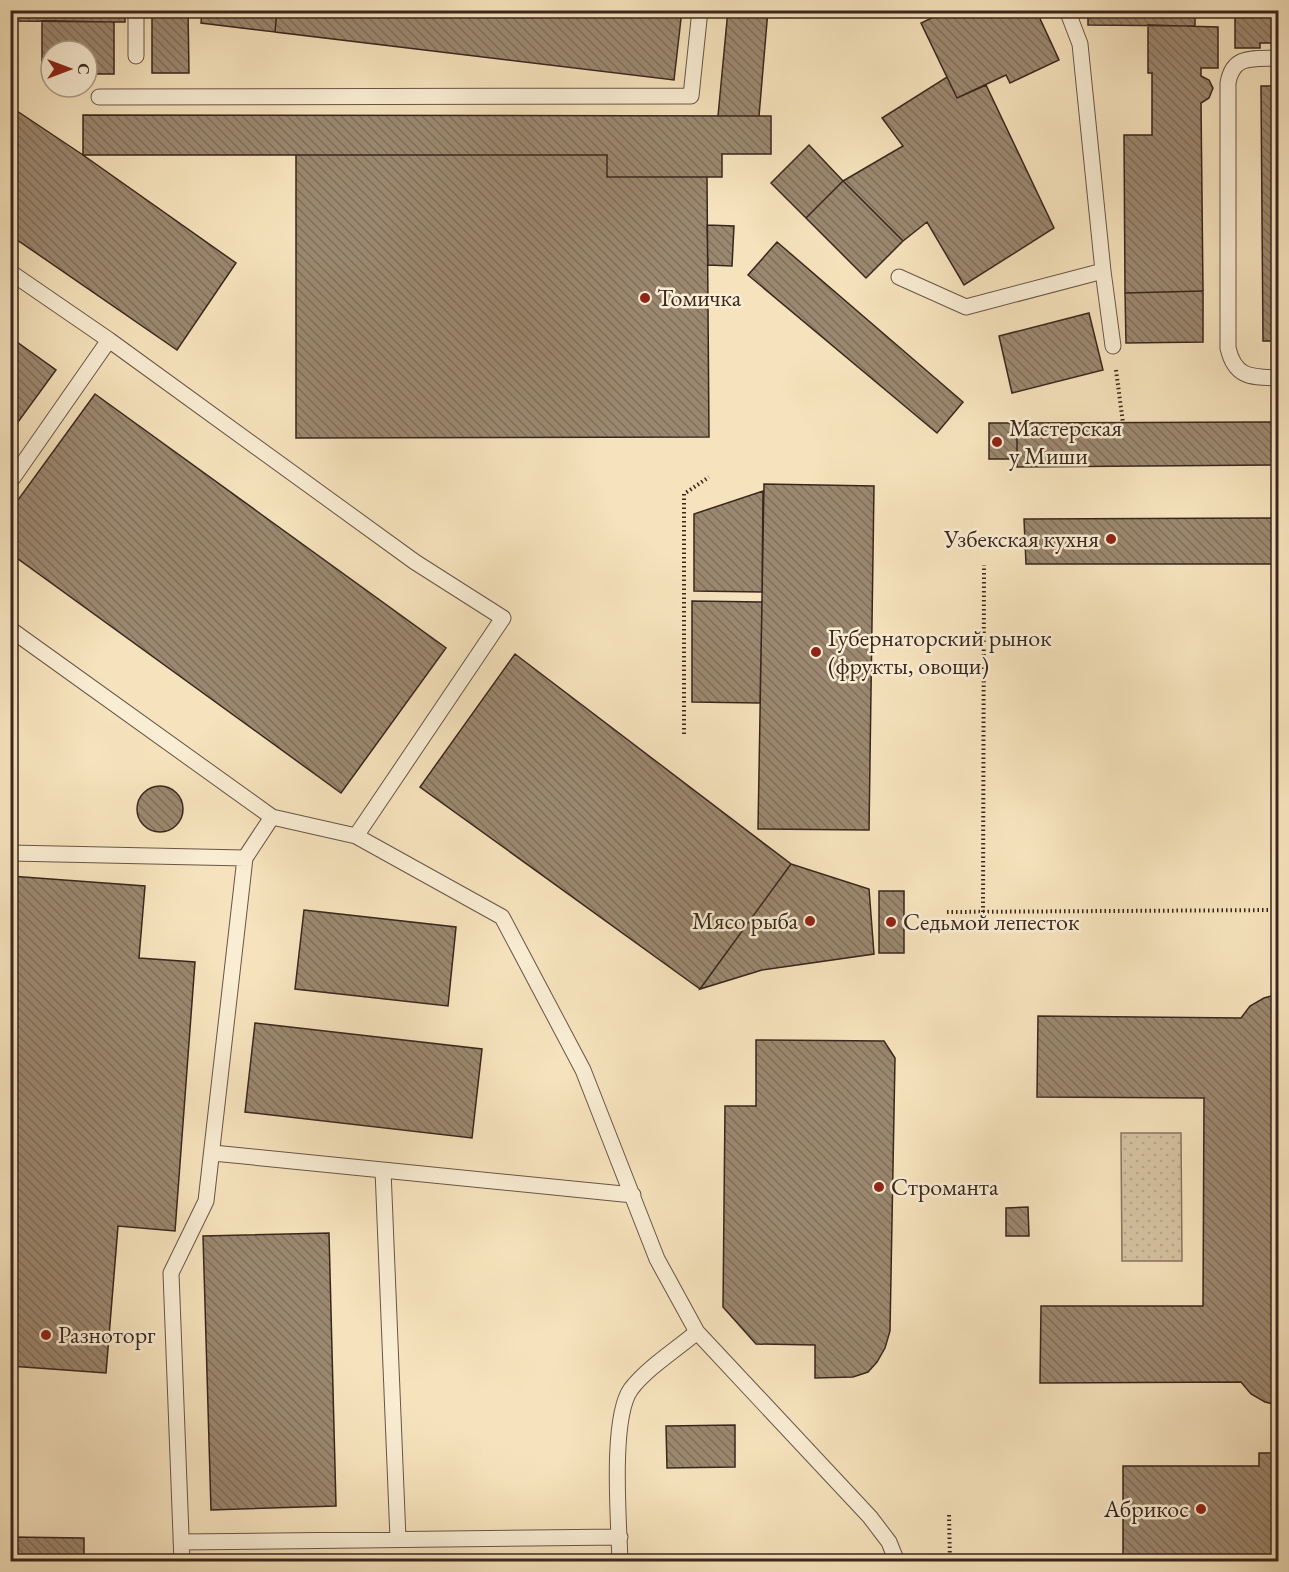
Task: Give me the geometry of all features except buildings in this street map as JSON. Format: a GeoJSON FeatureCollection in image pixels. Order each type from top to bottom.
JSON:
{"type":"FeatureCollection","features":[{"type":"Feature","properties":{"kind":"lane"},"geometry":{"type":"LineString","coordinates":[[136,10],[136,57]]}},
{"type":"Feature","properties":{"kind":"lane"},"geometry":{"type":"LineString","coordinates":[[99,97],[691,96],[700,10]]}},
{"type":"Feature","properties":{"kind":"lane"},"geometry":{"type":"LineString","coordinates":[[1067,10],[1080,44],[1102,271],[1113,346]]}},
{"type":"Feature","properties":{"kind":"lane"},"geometry":{"type":"LineString","coordinates":[[1278,58],[1238,62],[1230,70],[1228,83],[1228,348],[1231,361],[1241,373],[1253,377],[1278,378]]}},
{"type":"Feature","properties":{"kind":"lane"},"geometry":{"type":"LineString","coordinates":[[899,277],[966,307],[1102,271]]}},
{"type":"Feature","properties":{"kind":"lane"},"geometry":{"type":"LineString","coordinates":[[10,272],[109,340],[415,562],[503,618],[356,836]]}},
{"type":"Feature","properties":{"kind":"lane"},"geometry":{"type":"LineString","coordinates":[[10,482],[109,340]]}},
{"type":"Feature","properties":{"kind":"lane"},"geometry":{"type":"LineString","coordinates":[[10,630],[272,817],[356,836],[502,917],[583,1070],[657,1259],[697,1332],[870,1517],[889,1542],[897,1562]]}},
{"type":"Feature","properties":{"kind":"lane"},"geometry":{"type":"LineString","coordinates":[[182,1562],[171,1273],[206,1201],[245,858],[272,817]]}},
{"type":"Feature","properties":{"kind":"lane"},"geometry":{"type":"LineString","coordinates":[[10,853],[245,858]]}},
{"type":"Feature","properties":{"kind":"lane"},"geometry":{"type":"LineString","coordinates":[[213,1153],[633,1195]]}},
{"type":"Feature","properties":{"kind":"lane"},"geometry":{"type":"LineString","coordinates":[[383,1170],[398,1539]]}},
{"type":"Feature","properties":{"kind":"lane"},"geometry":{"type":"LineString","coordinates":[[620,1562],[618,1438],[621,1413],[630,1390],[697,1332]]}},
{"type":"Feature","properties":{"kind":"lane"},"geometry":{"type":"LineString","coordinates":[[181,1542],[620,1537]]}},
{"type":"Feature","properties":{"kind":"path"},"geometry":{"type":"LineString","coordinates":[[1113,346],[1123,423]]}},
{"type":"Feature","properties":{"kind":"path"},"geometry":{"type":"LineString","coordinates":[[684,734],[684,494],[709,477]]}},
{"type":"Feature","properties":{"kind":"path"},"geometry":{"type":"LineString","coordinates":[[983,912],[984,565]]}},
{"type":"Feature","properties":{"kind":"path"},"geometry":{"type":"LineString","coordinates":[[947,912],[1278,910]]}},
{"type":"Feature","properties":{"kind":"path"},"geometry":{"type":"LineString","coordinates":[[949,1515],[950,1562]]}},
{"type":"Feature","properties":{"kind":"shaded area"},"geometry":{"type":"Polygon","coordinates":[[[1121,1133],[1181,1133],[1182,1261],[1122,1261],[1121,1133]]]}},
{"type":"Feature","properties":{"kind":"place","name":"Томичка"},"geometry":{"type":"Point","coordinates":[645,298]}},
{"type":"Feature","properties":{"kind":"place","name":"Мастерская у Миши"},"geometry":{"type":"Point","coordinates":[997,442]}},
{"type":"Feature","properties":{"kind":"place","name":"Узбекская кухня"},"geometry":{"type":"Point","coordinates":[1111,539]}},
{"type":"Feature","properties":{"kind":"place","name":"Губернаторский рынок (фрукты, овощи)"},"geometry":{"type":"Point","coordinates":[816,652]}},
{"type":"Feature","properties":{"kind":"place","name":"Мясо рыба"},"geometry":{"type":"Point","coordinates":[810,921]}},
{"type":"Feature","properties":{"kind":"place","name":"Седьмой лепесток"},"geometry":{"type":"Point","coordinates":[891,922]}},
{"type":"Feature","properties":{"kind":"place","name":"Строманта"},"geometry":{"type":"Point","coordinates":[879,1187]}},
{"type":"Feature","properties":{"kind":"place","name":"Разноторг"},"geometry":{"type":"Point","coordinates":[46,1335]}},
{"type":"Feature","properties":{"kind":"place","name":"Абрикос"},"geometry":{"type":"Point","coordinates":[1201,1509]}}]}
